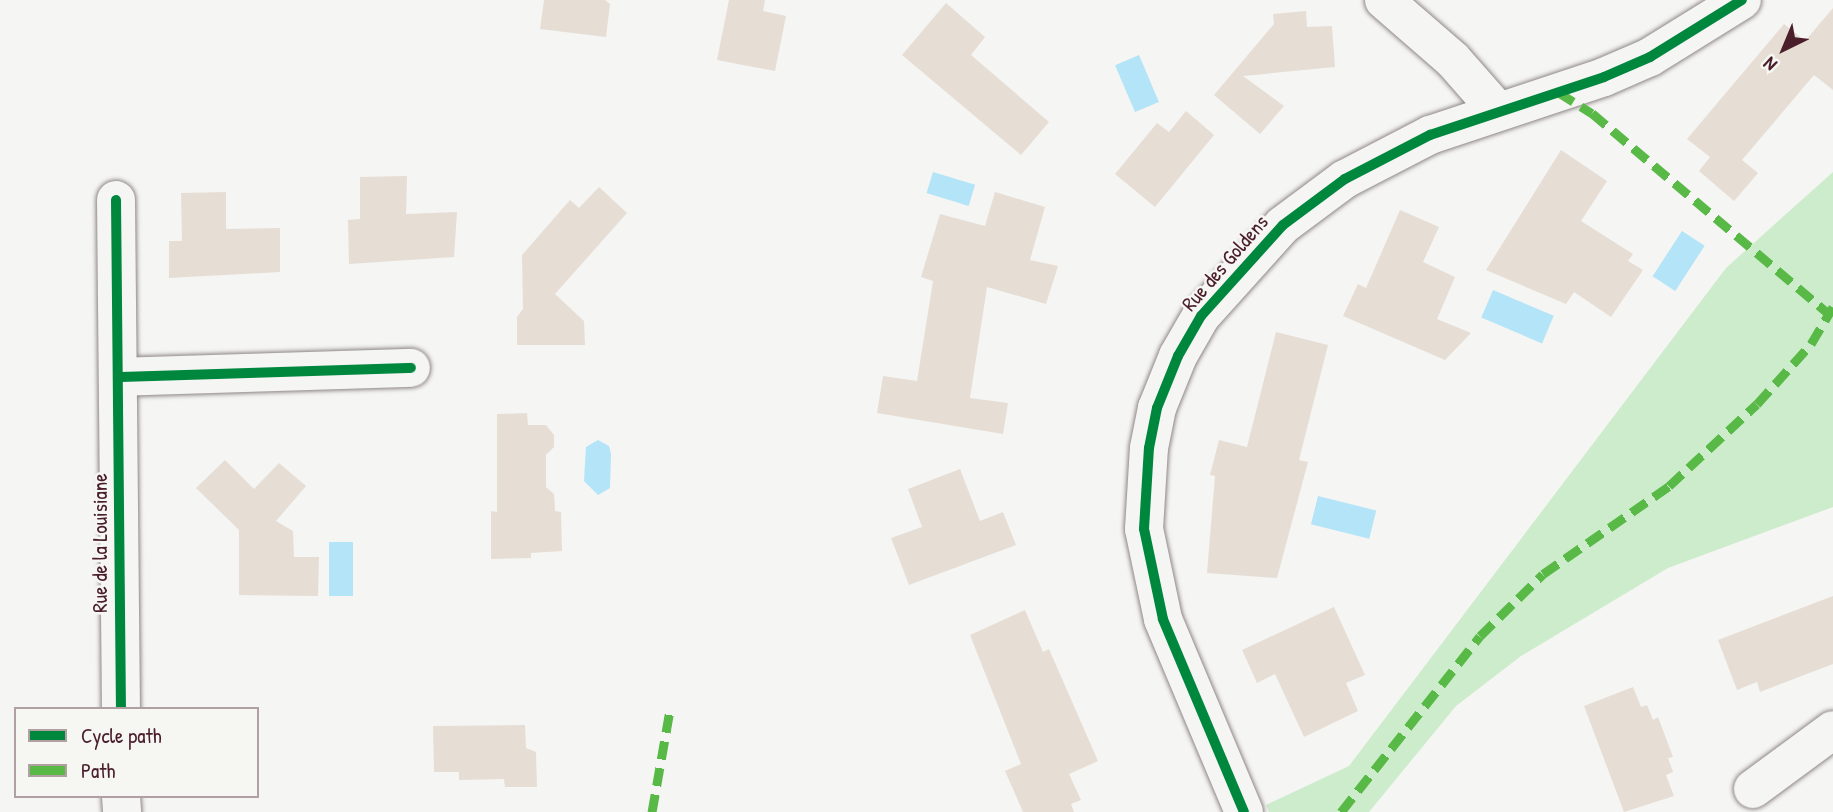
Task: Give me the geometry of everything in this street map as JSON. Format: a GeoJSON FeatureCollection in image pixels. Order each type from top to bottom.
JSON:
{"type":"FeatureCollection","features":[{"type":"Feature","properties":{"kind":"street"},"geometry":{"type":"LineString","coordinates":[[1384,0],[1461,67],[1497,110]]}},
{"type":"Feature","properties":{"kind":"street","name":"Rue des Goldens"},"geometry":{"type":"LineString","coordinates":[[1244,812],[1163,619],[1151,578],[1144,529],[1149,447],[1157,408],[1178,356],[1201,316],[1283,225],[1345,179],[1385,156],[1497,110],[1604,77],[1650,57],[1742,0]]}},
{"type":"Feature","properties":{"kind":"street","name":"Rue de la Louisiane"},"geometry":{"type":"LineString","coordinates":[[116,200],[121,707]]}},
{"type":"Feature","properties":{"kind":"street"},"geometry":{"type":"LineString","coordinates":[[118,377],[411,368]]}},
{"type":"Feature","properties":{"kind":"street"},"geometry":{"type":"LineString","coordinates":[[1753,789],[1833,730]]}},
{"type":"Feature","properties":{"kind":"green space"},"geometry":{"type":"Polygon","coordinates":[[[1833,172],[1833,507],[1668,568],[1521,656],[1456,706],[1369,812],[1269,812],[1266,805],[1349,766],[1726,268],[1833,172]]]}},
{"type":"Feature","properties":{"kind":"water"},"geometry":{"type":"Polygon","coordinates":[[[1139,55],[1159,102],[1135,112],[1115,65],[1139,55]]]}},
{"type":"Feature","properties":{"kind":"water"},"geometry":{"type":"Polygon","coordinates":[[[933,172],[975,185],[969,206],[927,193],[933,172]]]}},
{"type":"Feature","properties":{"kind":"water"},"geometry":{"type":"Polygon","coordinates":[[[1682,231],[1705,246],[1675,291],[1653,276],[1682,231]]]}},
{"type":"Feature","properties":{"kind":"water"},"geometry":{"type":"Polygon","coordinates":[[[1493,290],[1554,316],[1542,343],[1481,318],[1493,290]]]}},
{"type":"Feature","properties":{"kind":"water"},"geometry":{"type":"Polygon","coordinates":[[[598,440],[609,446],[611,454],[610,488],[598,495],[584,481],[586,447],[598,440]]]}},
{"type":"Feature","properties":{"kind":"water"},"geometry":{"type":"Polygon","coordinates":[[[1318,496],[1376,511],[1369,539],[1311,524],[1318,496]]]}},
{"type":"Feature","properties":{"kind":"water"},"geometry":{"type":"Polygon","coordinates":[[[329,542],[353,542],[353,596],[329,596],[329,542]]]}},
{"type":"Feature","properties":{"kind":"building"},"geometry":{"type":"Polygon","coordinates":[[[544,0],[605,0],[610,4],[606,37],[540,29],[544,0]]]}},
{"type":"Feature","properties":{"kind":"building"},"geometry":{"type":"Polygon","coordinates":[[[729,0],[765,0],[763,11],[786,16],[775,71],[717,60],[729,0]]]}},
{"type":"Feature","properties":{"kind":"building"},"geometry":{"type":"Polygon","coordinates":[[[946,3],[985,37],[971,55],[1049,122],[1021,155],[902,55],[946,3]]]}},
{"type":"Feature","properties":{"kind":"building"},"geometry":{"type":"Polygon","coordinates":[[[1833,8],[1833,90],[1814,75],[1742,160],[1758,173],[1734,201],[1699,171],[1710,157],[1687,139],[1784,24],[1805,41],[1833,8]]]}},
{"type":"Feature","properties":{"kind":"building"},"geometry":{"type":"Polygon","coordinates":[[[1306,11],[1307,27],[1332,26],[1335,67],[1243,76],[1284,106],[1260,134],[1214,95],[1274,24],[1273,14],[1306,11]]]}},
{"type":"Feature","properties":{"kind":"building"},"geometry":{"type":"Polygon","coordinates":[[[1186,111],[1214,135],[1155,207],[1115,174],[1157,123],[1169,132],[1186,111]]]}},
{"type":"Feature","properties":{"kind":"building"},"geometry":{"type":"Polygon","coordinates":[[[1561,150],[1607,181],[1581,221],[1633,254],[1628,261],[1643,270],[1611,317],[1574,292],[1566,304],[1486,270],[1561,150]]]}},
{"type":"Feature","properties":{"kind":"building"},"geometry":{"type":"Polygon","coordinates":[[[407,176],[406,214],[457,212],[454,257],[349,264],[348,220],[360,219],[360,177],[407,176]]]}},
{"type":"Feature","properties":{"kind":"building"},"geometry":{"type":"Polygon","coordinates":[[[599,187],[627,213],[555,294],[584,321],[585,345],[517,345],[517,317],[523,309],[522,255],[570,200],[579,208],[599,187]]]}},
{"type":"Feature","properties":{"kind":"building"},"geometry":{"type":"Polygon","coordinates":[[[226,192],[226,229],[280,228],[280,272],[169,278],[169,241],[182,241],[181,193],[226,192]]]}},
{"type":"Feature","properties":{"kind":"building"},"geometry":{"type":"Polygon","coordinates":[[[995,192],[1045,207],[1030,260],[1058,266],[1046,304],[987,287],[970,398],[1008,403],[1003,434],[877,413],[883,376],[917,381],[933,281],[921,277],[940,214],[985,226],[995,192]]]}},
{"type":"Feature","properties":{"kind":"building"},"geometry":{"type":"Polygon","coordinates":[[[1400,210],[1439,227],[1423,262],[1455,277],[1437,319],[1471,333],[1445,360],[1343,316],[1358,284],[1366,288],[1400,210]]]}},
{"type":"Feature","properties":{"kind":"building"},"geometry":{"type":"Polygon","coordinates":[[[1276,332],[1328,345],[1299,460],[1308,462],[1277,578],[1207,573],[1215,476],[1210,475],[1219,440],[1247,447],[1276,332]]]}},
{"type":"Feature","properties":{"kind":"building"},"geometry":{"type":"Polygon","coordinates":[[[527,413],[528,425],[546,425],[554,435],[554,447],[546,455],[546,487],[554,494],[555,511],[561,512],[562,551],[531,553],[531,558],[491,559],[491,511],[497,512],[497,414],[527,413]]]}},
{"type":"Feature","properties":{"kind":"building"},"geometry":{"type":"Polygon","coordinates":[[[225,460],[254,489],[279,463],[306,486],[276,521],[293,531],[294,557],[319,557],[318,596],[239,595],[239,530],[196,488],[225,460]]]}},
{"type":"Feature","properties":{"kind":"building"},"geometry":{"type":"Polygon","coordinates":[[[960,469],[980,521],[1003,512],[1016,545],[909,585],[891,538],[922,527],[908,489],[960,469]]]}},
{"type":"Feature","properties":{"kind":"building"},"geometry":{"type":"Polygon","coordinates":[[[1833,596],[1833,664],[1760,692],[1757,682],[1737,690],[1718,640],[1833,596]]]}},
{"type":"Feature","properties":{"kind":"building"},"geometry":{"type":"Polygon","coordinates":[[[1334,607],[1365,675],[1346,683],[1358,711],[1304,737],[1275,674],[1257,683],[1242,650],[1334,607]]]}},
{"type":"Feature","properties":{"kind":"building"},"geometry":{"type":"Polygon","coordinates":[[[1025,610],[1043,652],[1049,649],[1098,761],[1069,774],[1081,800],[1071,804],[1074,812],[1023,812],[1005,771],[1021,764],[970,635],[1025,610]]]}},
{"type":"Feature","properties":{"kind":"building"},"geometry":{"type":"Polygon","coordinates":[[[1633,687],[1641,707],[1647,705],[1653,720],[1658,717],[1673,757],[1668,758],[1673,772],[1666,775],[1674,796],[1624,812],[1584,706],[1633,687]]]}},
{"type":"Feature","properties":{"kind":"building"},"geometry":{"type":"Polygon","coordinates":[[[525,725],[526,748],[536,752],[537,787],[505,787],[504,779],[459,780],[459,772],[434,772],[433,726],[525,725]]]}},
{"type":"Feature","properties":{"kind":"marked path"},"geometry":{"type":"LineString","coordinates":[[1558,92],[1592,113],[1829,314]]}},
{"type":"Feature","properties":{"kind":"marked path"},"geometry":{"type":"LineString","coordinates":[[1341,812],[1480,636],[1543,574],[1669,486],[1757,404],[1811,344],[1833,307]]}},
{"type":"Feature","properties":{"kind":"marked path"},"geometry":{"type":"LineString","coordinates":[[652,812],[670,710]]}},
{"type":"Feature","properties":{"kind":"cycle path"},"geometry":{"type":"LineString","coordinates":[[1244,812],[1163,619],[1144,529],[1149,448],[1157,408],[1178,356],[1201,316],[1283,225],[1345,179],[1430,135],[1604,77],[1650,57],[1742,0]]}},
{"type":"Feature","properties":{"kind":"cycle path"},"geometry":{"type":"LineString","coordinates":[[116,200],[121,707]]}},
{"type":"Feature","properties":{"kind":"cycle path"},"geometry":{"type":"LineString","coordinates":[[118,377],[411,368]]}}]}
